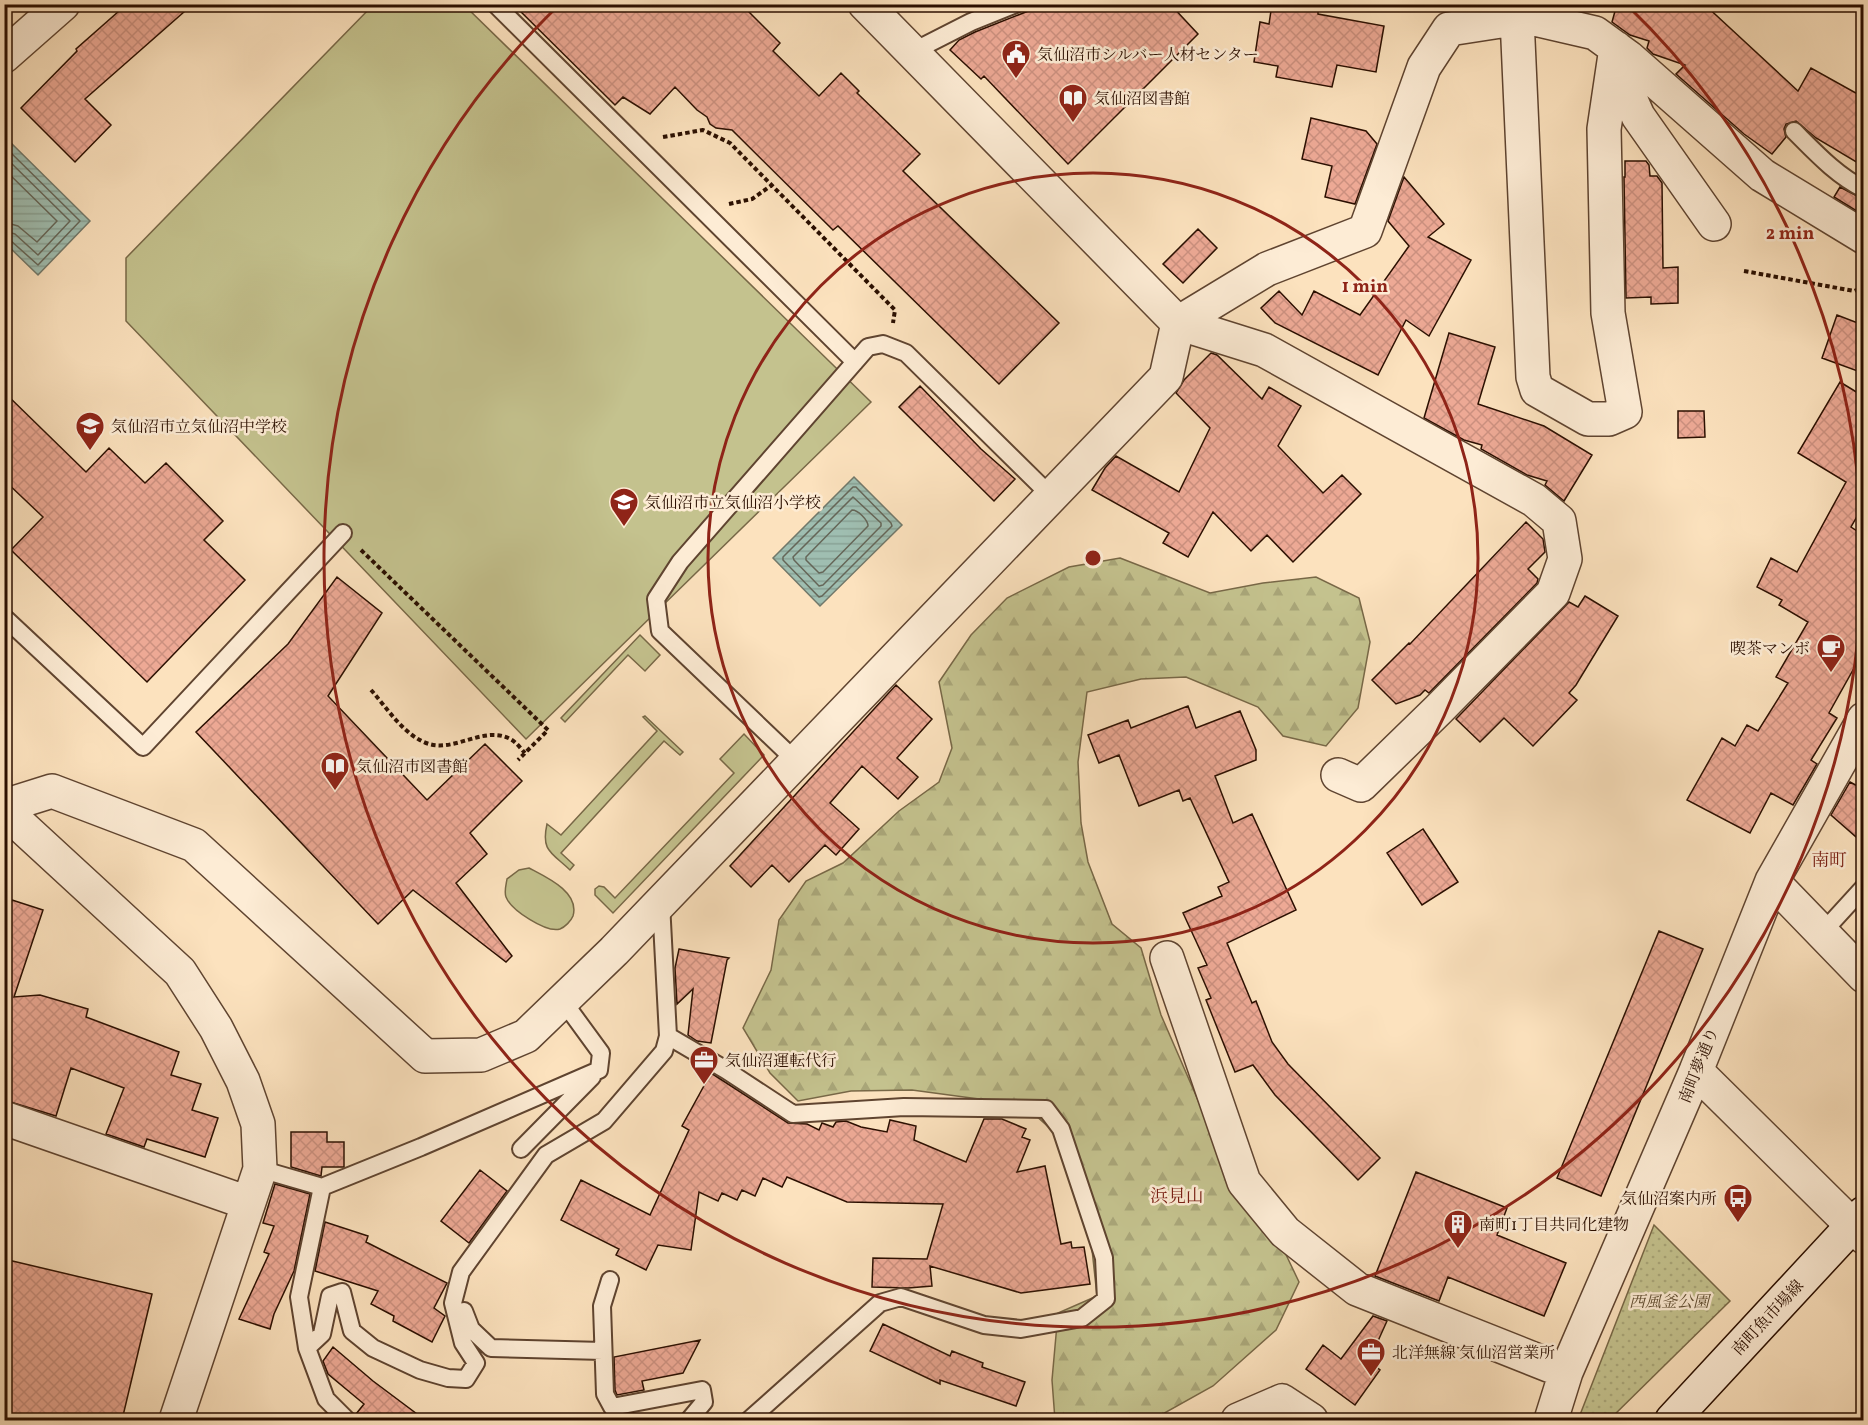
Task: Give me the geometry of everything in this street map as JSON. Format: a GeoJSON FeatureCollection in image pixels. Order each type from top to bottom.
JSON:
{"type":"FeatureCollection","features":[{"type":"Feature","properties":{"kind":"street"},"geometry":{"type":"LineString","coordinates":[[4,56],[63,4]]}},
{"type":"Feature","properties":{"kind":"street"},"geometry":{"type":"LineString","coordinates":[[865,4],[1178,323],[1264,350],[1534,500],[1559,522],[1565,560],[1553,593],[1361,785],[1338,775]]}},
{"type":"Feature","properties":{"kind":"street"},"geometry":{"type":"LineString","coordinates":[[176,1420],[260,1169],[258,1124],[243,1082],[216,1028],[180,972],[4,808],[52,791],[194,845],[425,1056],[481,1055],[526,1036],[562,1001],[661,902],[1166,377],[1178,323],[1267,269],[1365,231],[1424,67],[1449,29],[1526,17],[1595,33],[1616,48],[1762,175],[1863,237]]}},
{"type":"Feature","properties":{"kind":"street"},"geometry":{"type":"LineString","coordinates":[[1517,18],[1533,377],[1537,390],[1588,418],[1610,420],[1625,412],[1608,313],[1604,129],[1616,48]]}},
{"type":"Feature","properties":{"kind":"street"},"geometry":{"type":"LineString","coordinates":[[1616,48],[1624,84],[1638,116],[1714,224]]}},
{"type":"Feature","properties":{"kind":"street","name":"南町夢通り"},"geometry":{"type":"LineString","coordinates":[[1551,1420],[1566,1372],[1696,1071],[1772,881],[1863,719]]}},
{"type":"Feature","properties":{"kind":"street"},"geometry":{"type":"LineString","coordinates":[[1772,881],[1863,976]]}},
{"type":"Feature","properties":{"kind":"street"},"geometry":{"type":"LineString","coordinates":[[1167,958],[1244,1182],[1285,1232],[1357,1289],[1566,1372]]}},
{"type":"Feature","properties":{"kind":"street"},"geometry":{"type":"LineString","coordinates":[[1696,1071],[1860,1225]]}},
{"type":"Feature","properties":{"kind":"street"},"geometry":{"type":"LineString","coordinates":[[4,1118],[248,1203]]}},
{"type":"Feature","properties":{"kind":"street","name":"南町魚市場線"},"geometry":{"type":"LineString","coordinates":[[1672,1420],[1860,1225]]}},
{"type":"Feature","properties":{"kind":"street"},"geometry":{"type":"LineString","coordinates":[[1238,1420],[1282,1401],[1311,1420]]}},
{"type":"Feature","properties":{"kind":"lane"},"geometry":{"type":"LineString","coordinates":[[495,4],[855,362]]}},
{"type":"Feature","properties":{"kind":"lane"},"geometry":{"type":"LineString","coordinates":[[912,52],[972,22],[1016,4]]}},
{"type":"Feature","properties":{"kind":"lane"},"geometry":{"type":"LineString","coordinates":[[1794,131],[1852,183],[1863,189]]}},
{"type":"Feature","properties":{"kind":"lane"},"geometry":{"type":"LineString","coordinates":[[796,761],[660,631],[656,599],[680,562],[868,347],[884,344],[906,353],[1051,496]]}},
{"type":"Feature","properties":{"kind":"lane"},"geometry":{"type":"LineString","coordinates":[[4,617],[143,747],[343,533]]}},
{"type":"Feature","properties":{"kind":"lane"},"geometry":{"type":"LineString","coordinates":[[1822,933],[1863,889]]}},
{"type":"Feature","properties":{"kind":"lane"},"geometry":{"type":"LineString","coordinates":[[307,1348],[322,1334],[330,1296],[342,1292],[352,1331],[373,1348],[420,1370],[448,1378],[466,1379],[476,1363],[463,1343],[453,1303],[461,1272],[546,1155],[604,1120],[664,1051],[668,1036],[661,902]]}},
{"type":"Feature","properties":{"kind":"lane"},"geometry":{"type":"LineString","coordinates":[[521,1149],[599,1070],[601,1053],[562,1001]]}},
{"type":"Feature","properties":{"kind":"lane"},"geometry":{"type":"LineString","coordinates":[[668,1036],[726,1070],[793,1114],[904,1107],[1046,1109],[1061,1129],[1104,1258],[1106,1299],[1082,1318],[1021,1329],[984,1325],[901,1297],[880,1303],[749,1420]]}},
{"type":"Feature","properties":{"kind":"lane"},"geometry":{"type":"LineString","coordinates":[[260,1169],[322,1187],[599,1070]]}},
{"type":"Feature","properties":{"kind":"lane"},"geometry":{"type":"LineString","coordinates":[[322,1187],[299,1297],[307,1348],[326,1399],[347,1420]]}},
{"type":"Feature","properties":{"kind":"lane"},"geometry":{"type":"LineString","coordinates":[[610,1280],[602,1306],[605,1394],[612,1407],[702,1390],[704,1402],[689,1420]]}},
{"type":"Feature","properties":{"kind":"lane"},"geometry":{"type":"LineString","coordinates":[[456,1291],[471,1329],[491,1348],[603,1351]]}},
{"type":"Feature","properties":{"kind":"path"},"geometry":{"type":"LineString","coordinates":[[633,141],[703,130],[730,143],[895,310],[896,319],[884,344]]}},
{"type":"Feature","properties":{"kind":"path"},"geometry":{"type":"LineString","coordinates":[[708,216],[722,205],[752,199],[772,185]]}},
{"type":"Feature","properties":{"kind":"path"},"geometry":{"type":"LineString","coordinates":[[1744,271],[1854,291],[1863,287]]}},
{"type":"Feature","properties":{"kind":"path"},"geometry":{"type":"LineString","coordinates":[[343,533],[548,730],[518,760]]}},
{"type":"Feature","properties":{"kind":"path"},"geometry":{"type":"LineString","coordinates":[[371,690],[411,735],[430,744],[446,745],[497,734],[512,740],[525,753]]}},
{"type":"Feature","properties":{"kind":"green space"},"geometry":{"type":"Polygon","coordinates":[[[373,5],[464,5],[871,402],[526,739],[126,321],[126,258],[373,5]]]}},
{"type":"Feature","properties":{"kind":"green space"},"geometry":{"type":"Polygon","coordinates":[[[1120,558],[1210,593],[1263,583],[1316,577],[1359,598],[1370,642],[1358,708],[1326,746],[1283,736],[1258,707],[1186,677],[1141,679],[1087,692],[1078,762],[1081,823],[1088,862],[1112,924],[1141,948],[1161,1015],[1214,1137],[1280,1242],[1299,1282],[1276,1330],[1213,1386],[1152,1420],[1055,1420],[1052,1380],[1058,1313],[1097,1296],[1091,1240],[1074,1150],[1024,1105],[912,1090],[851,1091],[798,1101],[770,1073],[743,1028],[771,970],[779,920],[806,881],[843,863],[899,811],[939,782],[952,748],[939,682],[971,635],[1007,598],[1069,567],[1120,558]]]}},
{"type":"Feature","properties":{"kind":"green space"},"geometry":{"type":"Polygon","coordinates":[[[640,635],[660,655],[645,671],[628,655],[565,722],[561,718],[640,635]]]}},
{"type":"Feature","properties":{"kind":"green space"},"geometry":{"type":"Polygon","coordinates":[[[645,716],[683,752],[680,755],[664,741],[561,853],[574,865],[570,870],[553,855],[547,846],[545,833],[547,824],[561,835],[657,731],[643,717],[645,716]]]}},
{"type":"Feature","properties":{"kind":"green space"},"geometry":{"type":"Polygon","coordinates":[[[744,734],[764,755],[613,913],[595,895],[595,889],[599,886],[604,887],[615,898],[734,773],[720,759],[744,734]]]}},
{"type":"Feature","properties":{"kind":"green space"},"geometry":{"type":"Polygon","coordinates":[[[529,868],[560,886],[571,900],[574,907],[573,916],[562,928],[546,928],[538,924],[522,914],[506,897],[507,879],[519,870],[529,868]]]}},
{"type":"Feature","properties":{"kind":"green space","name":"西風釜公園"},"geometry":{"type":"Polygon","coordinates":[[[1654,1225],[1730,1301],[1609,1420],[1578,1420],[1654,1225]]]}},
{"type":"Feature","properties":{"kind":"water"},"geometry":{"type":"Polygon","coordinates":[[[5,137],[90,221],[38,275],[5,243],[5,137]]]}},
{"type":"Feature","properties":{"kind":"water"},"geometry":{"type":"Polygon","coordinates":[[[854,477],[902,525],[820,606],[773,558],[854,477]]]}},
{"type":"Feature","properties":{"kind":"building"},"geometry":{"type":"Polygon","coordinates":[[[127,4],[193,4],[85,99],[111,125],[75,162],[21,108],[77,51],[76,49],[127,4]]]}},
{"type":"Feature","properties":{"kind":"building"},"geometry":{"type":"Polygon","coordinates":[[[513,4],[741,4],[780,43],[773,51],[819,96],[841,73],[859,91],[857,93],[920,154],[903,171],[1059,323],[999,384],[838,226],[833,230],[732,130],[716,128],[710,124],[707,117],[675,87],[650,114],[623,97],[615,105],[513,4]]]}},
{"type":"Feature","properties":{"kind":"building"},"geometry":{"type":"Polygon","coordinates":[[[1046,4],[1170,4],[1198,34],[1068,164],[984,76],[981,79],[950,50],[959,40],[975,32],[1046,4]]]}},
{"type":"Feature","properties":{"kind":"building"},"geometry":{"type":"Polygon","coordinates":[[[1272,4],[1302,4],[1301,8],[1318,11],[1318,14],[1384,26],[1376,72],[1337,65],[1332,87],[1276,77],[1278,66],[1254,62],[1260,22],[1269,24],[1272,4]]]}},
{"type":"Feature","properties":{"kind":"building"},"geometry":{"type":"Polygon","coordinates":[[[1617,4],[1704,4],[1798,91],[1811,68],[1863,97],[1863,166],[1816,138],[1796,121],[1786,124],[1784,129],[1786,137],[1772,154],[1744,134],[1676,74],[1685,65],[1653,54],[1647,48],[1649,41],[1630,35],[1612,22],[1617,4]]]}},
{"type":"Feature","properties":{"kind":"building"},"geometry":{"type":"Polygon","coordinates":[[[1311,118],[1366,131],[1377,144],[1355,204],[1325,197],[1332,166],[1302,159],[1311,118]]]}},
{"type":"Feature","properties":{"kind":"building"},"geometry":{"type":"Polygon","coordinates":[[[1625,161],[1646,161],[1649,165],[1650,176],[1657,176],[1662,183],[1663,268],[1678,267],[1678,303],[1651,304],[1651,297],[1626,298],[1625,161]]]}},
{"type":"Feature","properties":{"kind":"building"},"geometry":{"type":"Polygon","coordinates":[[[1404,177],[1444,224],[1428,237],[1471,260],[1429,336],[1406,320],[1378,375],[1275,323],[1261,308],[1279,291],[1302,315],[1314,291],[1360,315],[1409,246],[1388,221],[1404,177]]]}},
{"type":"Feature","properties":{"kind":"building"},"geometry":{"type":"Polygon","coordinates":[[[1840,187],[1863,199],[1863,215],[1834,197],[1840,187]]]}},
{"type":"Feature","properties":{"kind":"building"},"geometry":{"type":"Polygon","coordinates":[[[1198,229],[1217,248],[1183,283],[1163,264],[1198,229]]]}},
{"type":"Feature","properties":{"kind":"building"},"geometry":{"type":"Polygon","coordinates":[[[1837,315],[1863,325],[1863,373],[1822,358],[1837,315]]]}},
{"type":"Feature","properties":{"kind":"building"},"geometry":{"type":"Polygon","coordinates":[[[1449,333],[1495,347],[1478,404],[1544,426],[1592,455],[1564,501],[1545,485],[1547,481],[1527,475],[1481,449],[1482,445],[1464,440],[1424,418],[1449,333]]]}},
{"type":"Feature","properties":{"kind":"building"},"geometry":{"type":"Polygon","coordinates":[[[1211,353],[1217,355],[1262,399],[1269,387],[1301,406],[1278,446],[1323,493],[1342,475],[1361,494],[1293,562],[1267,535],[1251,551],[1213,512],[1188,557],[1163,543],[1169,533],[1092,490],[1105,468],[1116,456],[1179,492],[1210,428],[1176,393],[1184,380],[1211,353]]]}},
{"type":"Feature","properties":{"kind":"building"},"geometry":{"type":"Polygon","coordinates":[[[1840,382],[1863,396],[1863,506],[1851,527],[1863,535],[1863,652],[1829,713],[1837,718],[1811,760],[1817,764],[1793,805],[1771,793],[1750,833],[1687,800],[1722,738],[1735,746],[1747,725],[1758,731],[1788,683],[1776,677],[1808,622],[1779,605],[1782,600],[1757,587],[1771,558],[1797,572],[1846,482],[1798,453],[1840,382]]]}},
{"type":"Feature","properties":{"kind":"building"},"geometry":{"type":"Polygon","coordinates":[[[920,386],[981,449],[1015,479],[994,501],[899,407],[920,386]]]}},
{"type":"Feature","properties":{"kind":"building"},"geometry":{"type":"Polygon","coordinates":[[[4,392],[86,472],[109,448],[145,483],[166,463],[223,521],[204,540],[245,580],[147,682],[11,550],[43,517],[4,480],[4,392]]]}},
{"type":"Feature","properties":{"kind":"building"},"geometry":{"type":"Polygon","coordinates":[[[1678,411],[1704,411],[1705,437],[1678,438],[1678,411]]]}},
{"type":"Feature","properties":{"kind":"building"},"geometry":{"type":"Polygon","coordinates":[[[1526,522],[1543,539],[1545,552],[1528,569],[1538,579],[1537,583],[1429,693],[1425,690],[1420,695],[1396,704],[1372,680],[1410,644],[1526,522]]]}},
{"type":"Feature","properties":{"kind":"building","name":"気仙沼市図書館"},"geometry":{"type":"Polygon","coordinates":[[[337,577],[382,613],[328,696],[427,800],[485,744],[522,781],[470,833],[487,854],[456,883],[512,956],[506,962],[413,890],[378,924],[196,732],[288,644],[337,577]]]}},
{"type":"Feature","properties":{"kind":"building"},"geometry":{"type":"Polygon","coordinates":[[[1585,596],[1618,616],[1569,693],[1577,700],[1533,746],[1504,718],[1480,742],[1456,719],[1569,602],[1578,607],[1585,596]]]}},
{"type":"Feature","properties":{"kind":"building"},"geometry":{"type":"Polygon","coordinates":[[[896,685],[932,719],[897,758],[918,777],[898,799],[862,766],[830,803],[859,829],[836,855],[825,845],[789,882],[772,865],[751,887],[730,866],[896,685]]]}},
{"type":"Feature","properties":{"kind":"building"},"geometry":{"type":"Polygon","coordinates":[[[1188,706],[1196,728],[1240,711],[1256,750],[1256,760],[1215,776],[1233,823],[1252,814],[1296,910],[1227,943],[1252,1003],[1256,1001],[1272,1042],[1288,1064],[1380,1158],[1358,1180],[1275,1095],[1253,1065],[1235,1072],[1206,1000],[1211,998],[1198,968],[1207,965],[1183,913],[1222,896],[1218,887],[1229,882],[1190,798],[1183,801],[1179,790],[1139,806],[1119,755],[1099,763],[1088,735],[1128,720],[1131,728],[1188,706]]]}},
{"type":"Feature","properties":{"kind":"building"},"geometry":{"type":"Polygon","coordinates":[[[1850,782],[1863,789],[1863,843],[1831,815],[1850,782]]]}},
{"type":"Feature","properties":{"kind":"building"},"geometry":{"type":"Polygon","coordinates":[[[1423,829],[1458,882],[1422,905],[1387,853],[1423,829]]]}},
{"type":"Feature","properties":{"kind":"building"},"geometry":{"type":"Polygon","coordinates":[[[12,900],[43,910],[14,997],[40,995],[88,1009],[86,1017],[179,1052],[171,1075],[201,1084],[192,1110],[218,1118],[205,1157],[147,1139],[144,1147],[106,1134],[124,1088],[71,1068],[56,1116],[4,1100],[4,921],[12,900]]]}},
{"type":"Feature","properties":{"kind":"building"},"geometry":{"type":"Polygon","coordinates":[[[1659,931],[1703,949],[1601,1196],[1557,1178],[1659,931]]]}},
{"type":"Feature","properties":{"kind":"building"},"geometry":{"type":"Polygon","coordinates":[[[679,949],[729,958],[711,1043],[697,1041],[688,1035],[693,989],[677,1004],[675,968],[679,949]]]}},
{"type":"Feature","properties":{"kind":"building"},"geometry":{"type":"Polygon","coordinates":[[[711,1073],[788,1123],[807,1124],[819,1130],[822,1123],[833,1127],[836,1122],[846,1121],[861,1127],[887,1132],[890,1120],[916,1126],[914,1140],[966,1162],[984,1119],[1002,1119],[1026,1129],[1022,1137],[1030,1140],[1017,1172],[1045,1166],[1061,1244],[1071,1242],[1072,1248],[1084,1247],[1090,1284],[1021,1293],[930,1266],[932,1286],[872,1287],[873,1258],[927,1259],[943,1204],[847,1202],[787,1177],[782,1187],[763,1178],[755,1196],[742,1190],[737,1200],[722,1193],[718,1201],[699,1192],[691,1250],[658,1245],[646,1270],[616,1255],[619,1249],[561,1220],[581,1180],[650,1215],[689,1130],[682,1126],[711,1073]]]}},
{"type":"Feature","properties":{"kind":"building"},"geometry":{"type":"Polygon","coordinates":[[[291,1132],[327,1132],[327,1142],[344,1142],[344,1167],[322,1167],[321,1176],[291,1167],[291,1132]]]}},
{"type":"Feature","properties":{"kind":"building"},"geometry":{"type":"Polygon","coordinates":[[[480,1170],[507,1191],[469,1243],[441,1221],[480,1170]]]}},
{"type":"Feature","properties":{"kind":"building","name":"南町1丁目共同化建物"},"geometry":{"type":"Polygon","coordinates":[[[1416,1172],[1507,1208],[1497,1235],[1566,1263],[1544,1316],[1448,1277],[1439,1301],[1375,1276],[1416,1172]]]}},
{"type":"Feature","properties":{"kind":"building"},"geometry":{"type":"Polygon","coordinates":[[[275,1184],[310,1194],[294,1271],[274,1314],[270,1329],[239,1319],[269,1254],[264,1252],[274,1226],[263,1223],[275,1184]]]}},
{"type":"Feature","properties":{"kind":"building"},"geometry":{"type":"Polygon","coordinates":[[[325,1222],[368,1236],[366,1242],[447,1283],[434,1308],[445,1316],[432,1342],[393,1321],[394,1316],[371,1304],[378,1291],[315,1271],[325,1222]]]}},
{"type":"Feature","properties":{"kind":"building"},"geometry":{"type":"Polygon","coordinates":[[[4,1259],[152,1294],[122,1420],[4,1420],[4,1259]]]}},
{"type":"Feature","properties":{"kind":"building"},"geometry":{"type":"Polygon","coordinates":[[[1373,1316],[1387,1321],[1369,1361],[1380,1370],[1355,1405],[1306,1369],[1323,1345],[1341,1359],[1373,1316]]]}},
{"type":"Feature","properties":{"kind":"building"},"geometry":{"type":"Polygon","coordinates":[[[883,1324],[950,1356],[952,1351],[983,1363],[982,1367],[1025,1382],[1016,1406],[940,1380],[940,1384],[870,1351],[883,1324]]]}},
{"type":"Feature","properties":{"kind":"building"},"geometry":{"type":"Polygon","coordinates":[[[700,1340],[683,1373],[642,1381],[644,1390],[617,1395],[614,1357],[700,1340]]]}},
{"type":"Feature","properties":{"kind":"building"},"geometry":{"type":"Polygon","coordinates":[[[333,1347],[425,1420],[357,1420],[356,1414],[364,1404],[328,1374],[323,1361],[333,1347]]]}},
{"type":"Feature","properties":{"kind":"place","name":"気仙沼市シルバー人材センター"},"geometry":{"type":"Point","coordinates":[1016,80]}},
{"type":"Feature","properties":{"kind":"place","name":"気仙沼図書館"},"geometry":{"type":"Point","coordinates":[1073,124]}},
{"type":"Feature","properties":{"kind":"place","name":"気仙沼市立気仙沼中学校"},"geometry":{"type":"Point","coordinates":[90,452]}},
{"type":"Feature","properties":{"kind":"place","name":"気仙沼市立気仙沼小学校"},"geometry":{"type":"Point","coordinates":[624,528]}},
{"type":"Feature","properties":{"kind":"place","name":"喫茶マンボ"},"geometry":{"type":"Point","coordinates":[1831,674]}},
{"type":"Feature","properties":{"kind":"place","name":"気仙沼市図書館"},"geometry":{"type":"Point","coordinates":[335,792]}},
{"type":"Feature","properties":{"kind":"place","name":"気仙沼運転代行"},"geometry":{"type":"Point","coordinates":[704,1086]}},
{"type":"Feature","properties":{"kind":"place","name":"気仙沼案内所"},"geometry":{"type":"Point","coordinates":[1738,1224]}},
{"type":"Feature","properties":{"kind":"place","name":"南町1丁目共同化建物"},"geometry":{"type":"Point","coordinates":[1458,1250]}},
{"type":"Feature","properties":{"kind":"place","name":"北洋無線 気仙沼営業所"},"geometry":{"type":"Point","coordinates":[1371,1378]}},
{"type":"Feature","properties":{"kind":"district","name":"南町"},"geometry":{"type":"Point","coordinates":[1829,860]}},
{"type":"Feature","properties":{"kind":"district","name":"浜見山"},"geometry":{"type":"Point","coordinates":[1177,1196]}}]}
